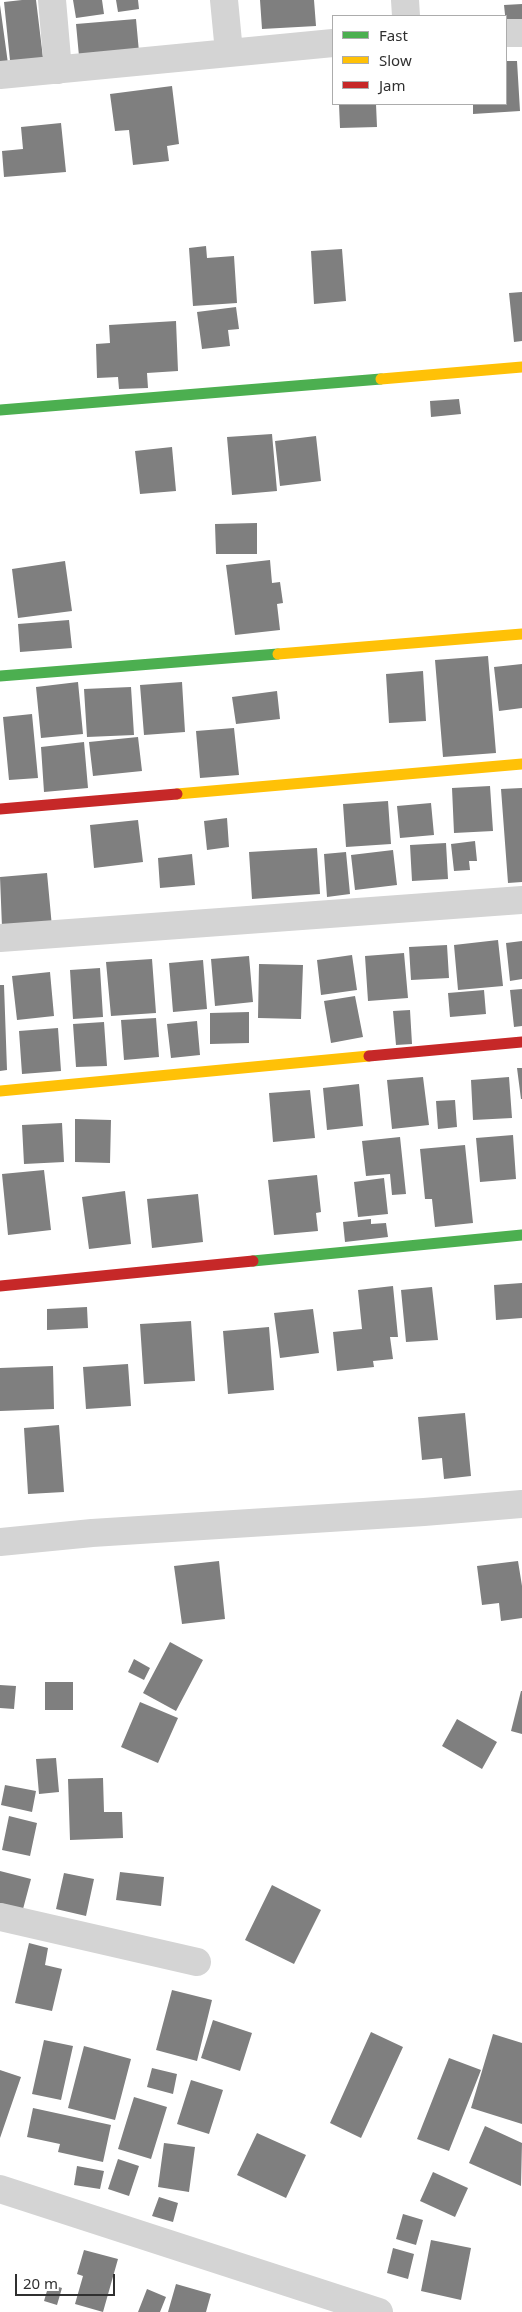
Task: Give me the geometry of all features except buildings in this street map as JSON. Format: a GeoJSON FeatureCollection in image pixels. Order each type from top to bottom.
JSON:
{"type":"FeatureCollection","features":[{"type":"Feature","properties":{"kind":"street"},"geometry":{"type":"LineString","coordinates":[[52,0],[58,70]]}},
{"type":"Feature","properties":{"kind":"street"},"geometry":{"type":"LineString","coordinates":[[224,0],[229,52]]}},
{"type":"Feature","properties":{"kind":"street"},"geometry":{"type":"LineString","coordinates":[[404,0],[406,15]]}},
{"type":"Feature","properties":{"kind":"street"},"geometry":{"type":"LineString","coordinates":[[507,33],[522,33]]}},
{"type":"Feature","properties":{"kind":"street"},"geometry":{"type":"LineString","coordinates":[[0,75],[332,43]]}},
{"type":"Feature","properties":{"kind":"street"},"geometry":{"type":"LineString","coordinates":[[0,410],[522,367]]}},
{"type":"Feature","properties":{"kind":"street"},"geometry":{"type":"LineString","coordinates":[[0,676],[522,634]]}},
{"type":"Feature","properties":{"kind":"street"},"geometry":{"type":"LineString","coordinates":[[0,809],[522,764]]}},
{"type":"Feature","properties":{"kind":"street"},"geometry":{"type":"LineString","coordinates":[[0,938],[522,900]]}},
{"type":"Feature","properties":{"kind":"street"},"geometry":{"type":"LineString","coordinates":[[0,1091],[522,1042]]}},
{"type":"Feature","properties":{"kind":"street"},"geometry":{"type":"LineString","coordinates":[[0,1286],[522,1236]]}},
{"type":"Feature","properties":{"kind":"street"},"geometry":{"type":"LineString","coordinates":[[0,1542],[92,1532],[424,1512],[522,1504]]}},
{"type":"Feature","properties":{"kind":"street"},"geometry":{"type":"LineString","coordinates":[[0,1917],[197,1962]]}},
{"type":"Feature","properties":{"kind":"street"},"geometry":{"type":"LineString","coordinates":[[0,2189],[379,2312]]}},
{"type":"Feature","properties":{"kind":"traffic: fast"},"geometry":{"type":"LineString","coordinates":[[0,410],[381,379]]}},
{"type":"Feature","properties":{"kind":"traffic: fast"},"geometry":{"type":"LineString","coordinates":[[0,676],[278,654]]}},
{"type":"Feature","properties":{"kind":"traffic: fast"},"geometry":{"type":"LineString","coordinates":[[253,1261],[522,1235]]}},
{"type":"Feature","properties":{"kind":"traffic: slow"},"geometry":{"type":"LineString","coordinates":[[381,379],[522,367]]}},
{"type":"Feature","properties":{"kind":"traffic: slow"},"geometry":{"type":"LineString","coordinates":[[278,654],[522,634]]}},
{"type":"Feature","properties":{"kind":"traffic: slow"},"geometry":{"type":"LineString","coordinates":[[177,794],[522,764]]}},
{"type":"Feature","properties":{"kind":"traffic: slow"},"geometry":{"type":"LineString","coordinates":[[0,1091],[369,1056]]}},
{"type":"Feature","properties":{"kind":"traffic: jam"},"geometry":{"type":"LineString","coordinates":[[0,809],[177,794]]}},
{"type":"Feature","properties":{"kind":"traffic: jam"},"geometry":{"type":"LineString","coordinates":[[369,1056],[522,1042]]}},
{"type":"Feature","properties":{"kind":"traffic: jam"},"geometry":{"type":"LineString","coordinates":[[0,1286],[253,1261]]}}]}
